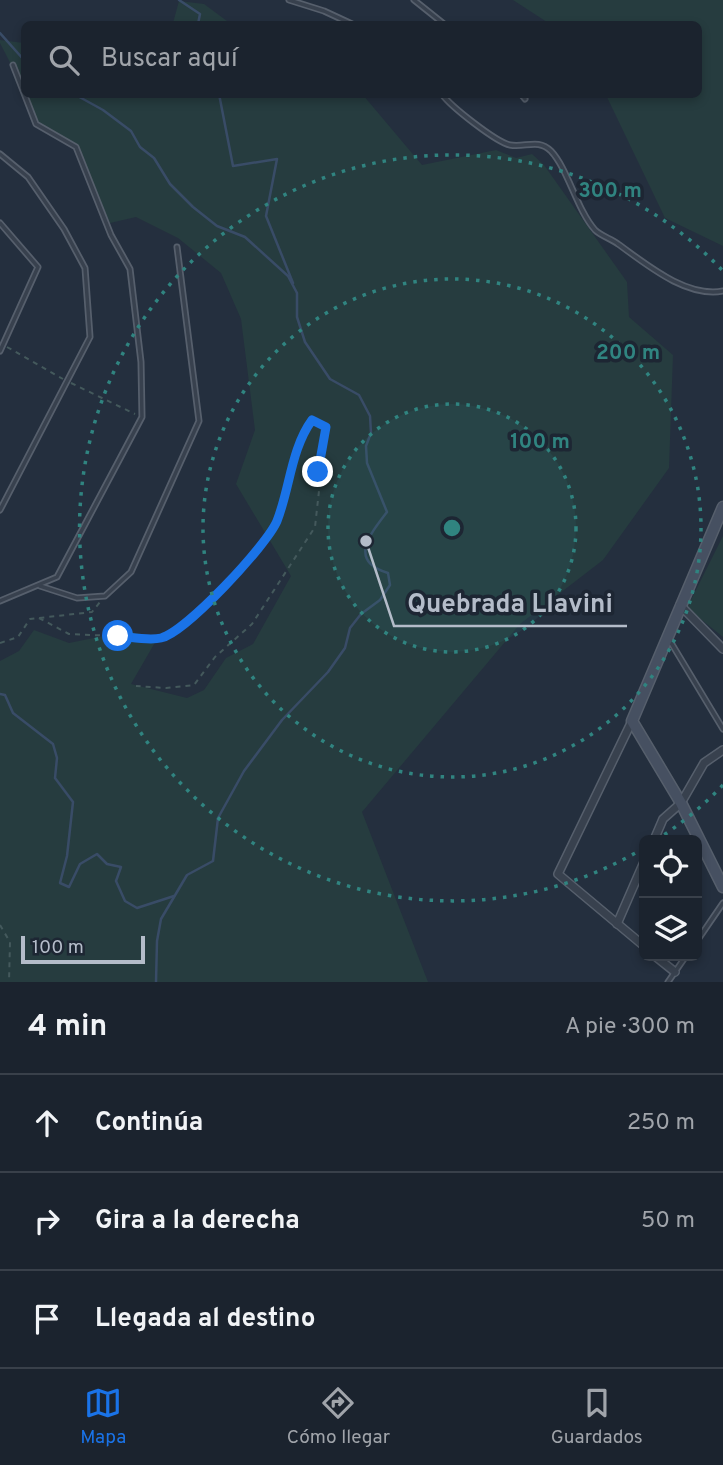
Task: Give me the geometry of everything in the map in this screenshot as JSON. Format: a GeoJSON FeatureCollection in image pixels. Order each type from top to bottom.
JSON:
{"type":"FeatureCollection","features":[{"type":"Feature","properties":{"kind":"street"},"geometry":{"type":"LineString","coordinates":[[639,942],[558,874],[632,721],[723,507]]}},
{"type":"Feature","properties":{"kind":"street"},"geometry":{"type":"LineString","coordinates":[[680,606],[723,649]]}},
{"type":"Feature","properties":{"kind":"street"},"geometry":{"type":"LineString","coordinates":[[632,721],[681,803],[723,887]]}},
{"type":"Feature","properties":{"kind":"street"},"geometry":{"type":"LineString","coordinates":[[656,835],[663,819],[681,803],[704,763],[723,750]]}},
{"type":"Feature","properties":{"kind":"street"},"geometry":{"type":"LineString","coordinates":[[617,924],[639,873]]}},
{"type":"Feature","properties":{"kind":"street"},"geometry":{"type":"LineString","coordinates":[[661,961],[675,972]]}},
{"type":"Feature","properties":{"kind":"lane"},"geometry":{"type":"LineString","coordinates":[[289,0],[346,21]]}},
{"type":"Feature","properties":{"kind":"lane"},"geometry":{"type":"LineString","coordinates":[[414,0],[440,21]]}},
{"type":"Feature","properties":{"kind":"lane"},"geometry":{"type":"LineString","coordinates":[[13,65],[21,86]]}},
{"type":"Feature","properties":{"kind":"lane"},"geometry":{"type":"LineString","coordinates":[[0,601],[57,577],[142,417],[141,362],[130,269],[111,235],[96,190],[76,147],[36,124],[26,98]]}},
{"type":"Feature","properties":{"kind":"lane"},"geometry":{"type":"LineString","coordinates":[[445,98],[494,138],[509,145],[533,143],[551,151],[596,232],[616,242],[651,268],[690,288],[706,292],[723,291]]}},
{"type":"Feature","properties":{"kind":"lane"},"geometry":{"type":"LineString","coordinates":[[0,154],[28,177],[64,229],[85,268],[90,337],[0,510]]}},
{"type":"Feature","properties":{"kind":"lane"},"geometry":{"type":"LineString","coordinates":[[0,223],[38,267],[0,351]]}},
{"type":"Feature","properties":{"kind":"lane"},"geometry":{"type":"LineString","coordinates":[[38,585],[76,598],[105,596],[131,572],[199,421],[177,247]]}},
{"type":"Feature","properties":{"kind":"lane"},"geometry":{"type":"LineString","coordinates":[[667,637],[723,729]]}},
{"type":"Feature","properties":{"kind":"lane"},"geometry":{"type":"LineString","coordinates":[[702,934],[723,903]]}},
{"type":"Feature","properties":{"kind":"lane"},"geometry":{"type":"LineString","coordinates":[[668,982],[683,961]]}},
{"type":"Feature","properties":{"kind":"path"},"geometry":{"type":"LineString","coordinates":[[39,618],[69,634],[161,638],[181,627],[237,573],[276,523],[303,433],[312,420],[326,427],[315,527],[252,624],[215,657],[194,685],[166,688],[136,686]]}},
{"type":"Feature","properties":{"kind":"path"},"geometry":{"type":"LineString","coordinates":[[0,643],[18,637],[30,619],[92,612],[105,596]]}},
{"type":"Feature","properties":{"kind":"path"},"geometry":{"type":"LineString","coordinates":[[0,925],[10,942],[9,982]]}},
{"type":"Feature","properties":{"kind":"green space"},"geometry":{"type":"Polygon","coordinates":[[[513,0],[723,0],[723,246],[665,218],[607,98],[702,98],[702,21],[545,21],[513,0]]]}},
{"type":"Feature","properties":{"kind":"green space"},"geometry":{"type":"Polygon","coordinates":[[[179,1],[204,4],[227,21],[174,21],[179,1]]]}},
{"type":"Feature","properties":{"kind":"green space"},"geometry":{"type":"Polygon","coordinates":[[[0,40],[21,43],[21,84],[0,40]]]}},
{"type":"Feature","properties":{"kind":"green space"},"geometry":{"type":"Polygon","coordinates":[[[27,98],[366,98],[422,165],[496,150],[516,158],[532,154],[544,165],[627,282],[629,317],[673,355],[669,468],[603,560],[520,624],[362,812],[428,982],[0,982],[0,661],[19,651],[34,630],[69,643],[128,631],[157,639],[131,684],[187,698],[204,690],[226,658],[253,644],[291,576],[236,484],[255,430],[241,319],[221,273],[178,238],[136,217],[110,223],[79,152],[36,121],[27,98]]]}},
{"type":"Feature","properties":{"kind":"green space"},"geometry":{"type":"Polygon","coordinates":[[[723,536],[723,637],[687,608],[723,536]]]}},
{"type":"Feature","properties":{"kind":"waterway"},"geometry":{"type":"LineString","coordinates":[[179,0],[200,14],[199,21]]}},
{"type":"Feature","properties":{"kind":"waterway"},"geometry":{"type":"LineString","coordinates":[[0,33],[21,57]]}},
{"type":"Feature","properties":{"kind":"waterway"},"geometry":{"type":"LineString","coordinates":[[81,98],[131,131],[140,147],[154,158],[170,184],[193,207],[217,226],[245,237],[288,276],[297,293],[297,317],[305,342],[330,379],[359,395],[370,416],[367,463],[387,512],[369,537],[365,554],[376,568],[388,573],[390,585],[380,600],[361,614],[350,628],[345,648],[328,672],[282,720],[244,771],[218,818],[213,861],[187,875],[161,919],[157,941],[156,982]]}},
{"type":"Feature","properties":{"kind":"waterway"},"geometry":{"type":"LineString","coordinates":[[220,98],[233,166],[277,159],[266,216],[293,283]]}},
{"type":"Feature","properties":{"kind":"waterway"},"geometry":{"type":"LineString","coordinates":[[0,694],[5,695],[13,713],[53,744],[57,758],[55,778],[73,802],[67,856],[60,883],[69,887],[80,864],[97,854],[107,864],[121,867],[116,881],[125,901],[137,908],[174,896]]}},
{"type":"Feature","properties":{"kind":"place","name":"Quebrada Llavini"},"geometry":{"type":"Point","coordinates":[366,541]}},
{"type":"Feature","properties":{"kind":"route"},"geometry":{"type":"LineString","coordinates":[[118,636],[161,638],[181,627],[237,573],[276,523],[303,433],[312,420],[326,427],[318,472]]}}]}
